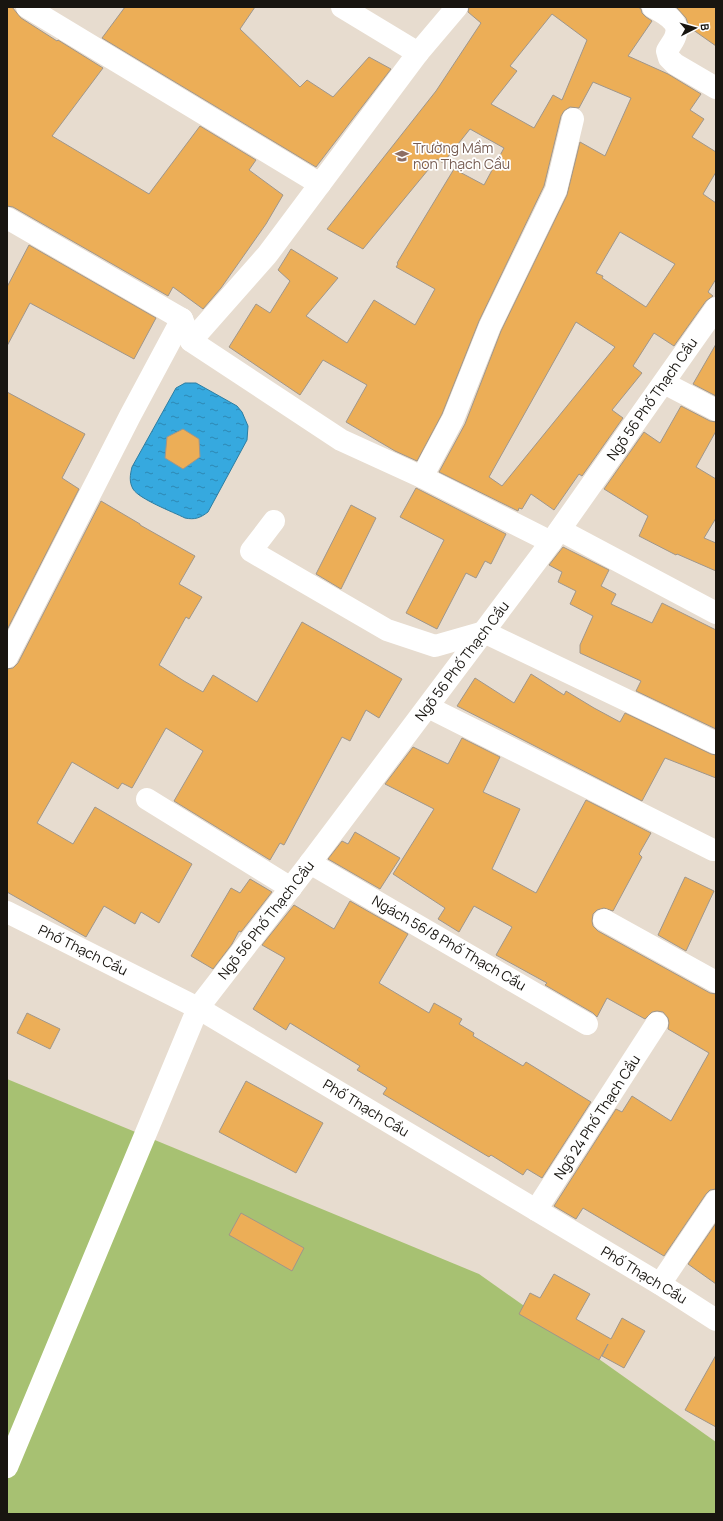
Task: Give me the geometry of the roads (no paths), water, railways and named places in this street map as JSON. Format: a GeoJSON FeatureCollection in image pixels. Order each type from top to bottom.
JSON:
{"type":"FeatureCollection","features":[{"type":"Feature","properties":{"kind":"street"},"geometry":{"type":"LineString","coordinates":[[27,7],[320,184]]}},
{"type":"Feature","properties":{"kind":"street"},"geometry":{"type":"LineString","coordinates":[[342,7],[418,53]]}},
{"type":"Feature","properties":{"kind":"street"},"geometry":{"type":"LineString","coordinates":[[191,341],[267,255],[418,53],[457,7]]}},
{"type":"Feature","properties":{"kind":"street"},"geometry":{"type":"LineString","coordinates":[[653,7],[671,18],[675,23],[677,30],[676,36],[667,51],[669,58],[675,64],[716,88]]}},
{"type":"Feature","properties":{"kind":"street"},"geometry":{"type":"LineString","coordinates":[[422,477],[453,419],[490,326],[556,190],[573,119]]}},
{"type":"Feature","properties":{"kind":"street"},"geometry":{"type":"LineString","coordinates":[[7,218],[182,319],[191,341],[341,440],[555,536],[716,614]]}},
{"type":"Feature","properties":{"kind":"street","name":"Ngõ 56 Phố Thạch Cầu"},"geometry":{"type":"LineString","coordinates":[[7,1467],[198,1008],[291,888],[484,632],[555,536],[716,308]]}},
{"type":"Feature","properties":{"kind":"street"},"geometry":{"type":"LineString","coordinates":[[7,657],[130,416],[182,319]]}},
{"type":"Feature","properties":{"kind":"street"},"geometry":{"type":"LineString","coordinates":[[664,383],[716,410]]}},
{"type":"Feature","properties":{"kind":"street"},"geometry":{"type":"LineString","coordinates":[[274,520],[251,551],[386,630],[436,646],[484,632],[716,743]]}},
{"type":"Feature","properties":{"kind":"street"},"geometry":{"type":"LineString","coordinates":[[428,707],[713,850]]}},
{"type":"Feature","properties":{"kind":"street"},"geometry":{"type":"LineString","coordinates":[[147,799],[291,888]]}},
{"type":"Feature","properties":{"kind":"street","name":"Ngách 56/8 Phố Thạch Cầu"},"geometry":{"type":"LineString","coordinates":[[310,863],[587,1024]]}},
{"type":"Feature","properties":{"kind":"street","name":"Phố Thạch Cầu"},"geometry":{"type":"LineString","coordinates":[[7,912],[198,1008],[660,1284],[716,1320]]}},
{"type":"Feature","properties":{"kind":"street"},"geometry":{"type":"LineString","coordinates":[[604,920],[716,982]]}},
{"type":"Feature","properties":{"kind":"street","name":"Ngõ 24 Phố Thạch Cầu"},"geometry":{"type":"LineString","coordinates":[[536,1210],[657,1023]]}},
{"type":"Feature","properties":{"kind":"street"},"geometry":{"type":"LineString","coordinates":[[660,1284],[716,1200]]}},
{"type":"Feature","properties":{"kind":"water"},"geometry":{"type":"Polygon","coordinates":[[[185,383],[196,383],[237,406],[242,412],[248,426],[247,440],[208,512],[195,519],[185,518],[142,497],[133,489],[130,478],[132,467],[176,388],[185,383]]]}},
{"type":"Feature","properties":{"kind":"place","name":"Trường Mầm non Thạch Cầu"},"geometry":{"type":"Point","coordinates":[402,156]}}]}
